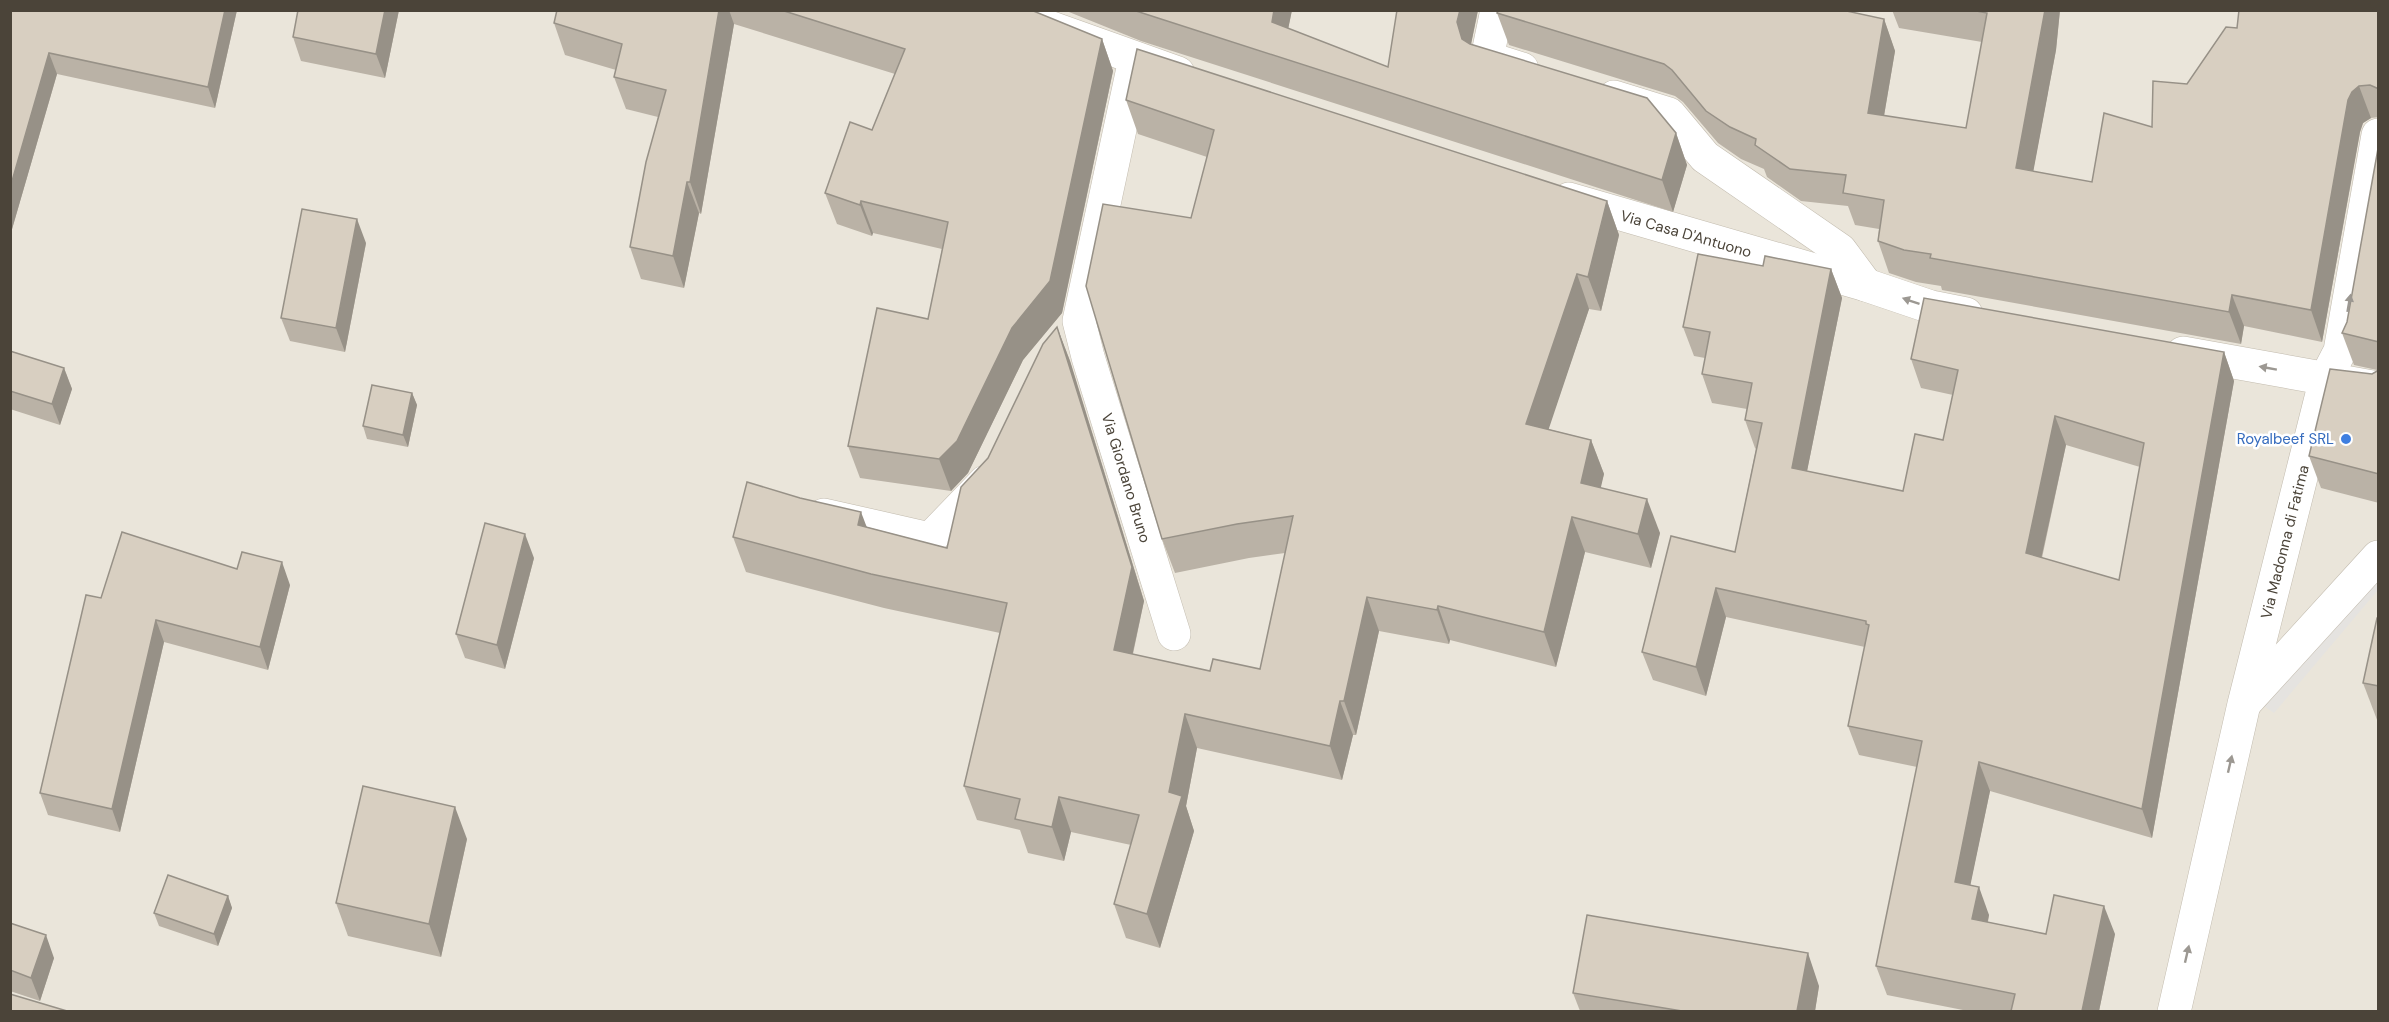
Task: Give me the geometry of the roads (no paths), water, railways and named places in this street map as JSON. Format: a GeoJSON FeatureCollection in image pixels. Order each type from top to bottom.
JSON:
{"type":"FeatureCollection","features":[{"type":"Feature","properties":{"kind":"street"},"geometry":{"type":"LineString","coordinates":[[1012,10],[1051,19],[1135,59],[1203,81]]}},
{"type":"Feature","properties":{"kind":"street"},"geometry":{"type":"LineString","coordinates":[[1497,10],[1487,58],[1555,79]]}},
{"type":"Feature","properties":{"kind":"street","name":"Via Giordano Bruno"},"geometry":{"type":"LineString","coordinates":[[1135,59],[1079,321],[1088,357],[1174,634]]}},
{"type":"Feature","properties":{"kind":"street"},"geometry":{"type":"LineString","coordinates":[[1590,90],[1670,114],[1705,158],[1840,250],[1866,285]]}},
{"type":"Feature","properties":{"kind":"street","name":"Via Madonna di Fatima"},"geometry":{"type":"LineString","coordinates":[[2174,1011],[2244,704],[2326,378],[2340,351],[2379,135]]}},
{"type":"Feature","properties":{"kind":"street","name":"Via Casa D'Antuono"},"geometry":{"type":"LineString","coordinates":[[1543,191],[1634,220],[1866,285],[1931,308],[2001,320]]}},
{"type":"Feature","properties":{"kind":"street","name":"Via Giordano Bruno"},"geometry":{"type":"LineString","coordinates":[[1053,352],[1079,321]]}},
{"type":"Feature","properties":{"kind":"street"},"geometry":{"type":"LineString","coordinates":[[2152,347],[2379,388]]}},
{"type":"Feature","properties":{"kind":"street"},"geometry":{"type":"LineString","coordinates":[[816,514],[930,539],[984,484],[1000,453]]}},
{"type":"Feature","properties":{"kind":"street","name":"Via Madonna di Fatima"},"geometry":{"type":"LineString","coordinates":[[2244,704],[2379,558]]}},
{"type":"Feature","properties":{"kind":"place","name":"Royalbeef SRL"},"geometry":{"type":"Point","coordinates":[2346,439]}}]}
